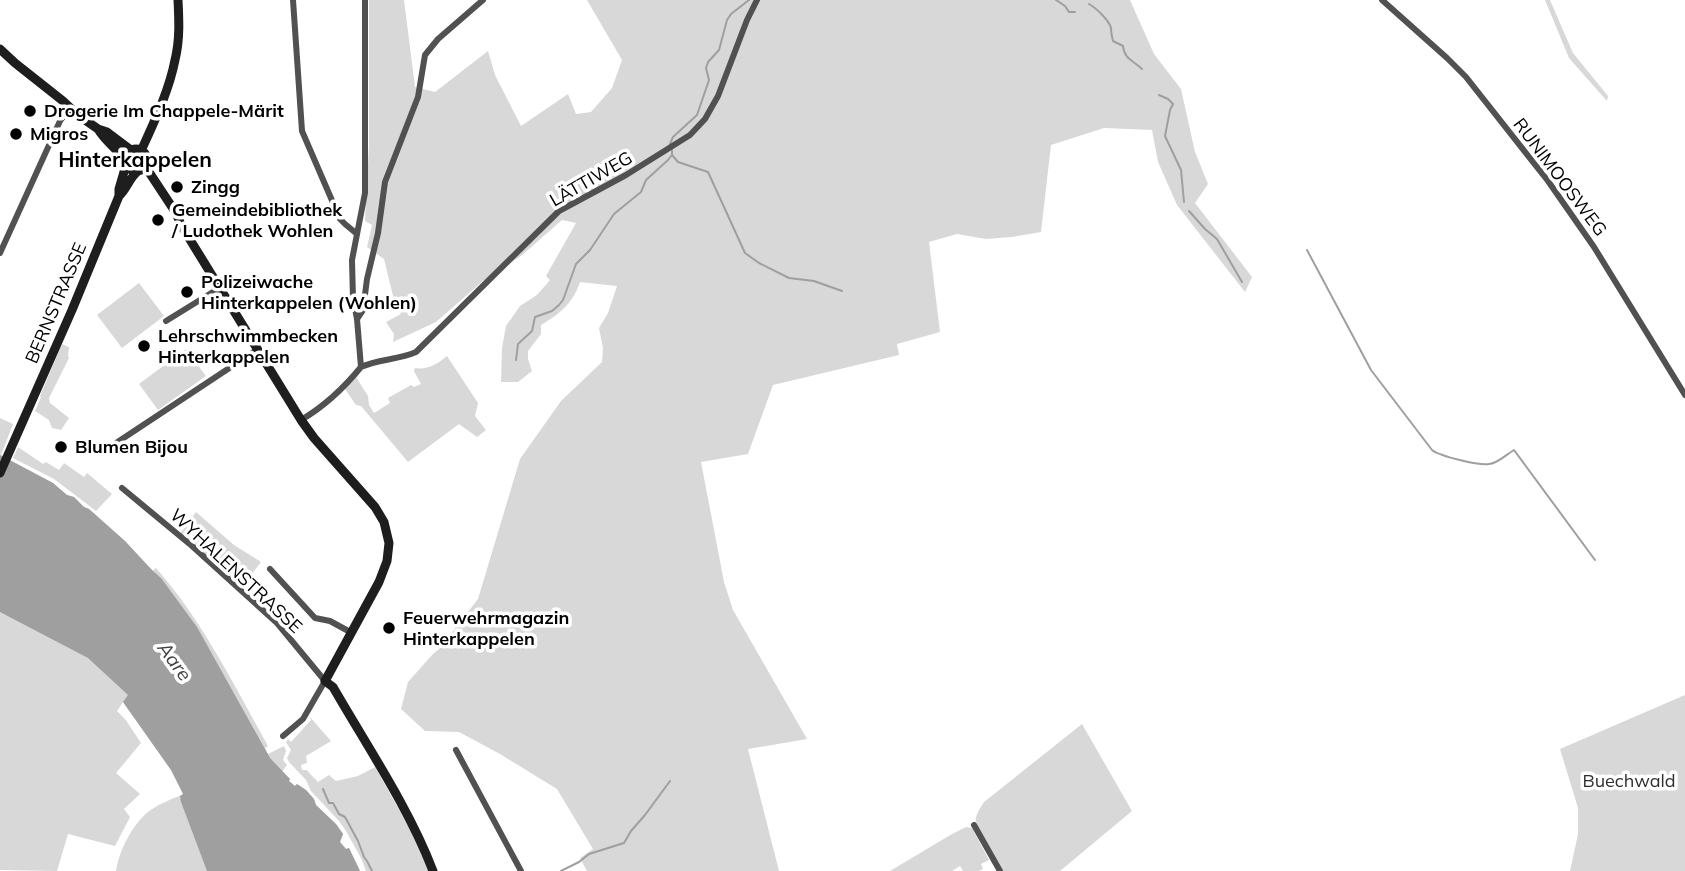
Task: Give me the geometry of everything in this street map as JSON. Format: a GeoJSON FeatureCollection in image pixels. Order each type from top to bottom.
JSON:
{"type":"FeatureCollection","features":[{"type":"Feature","properties":{"kind":"street"},"geometry":{"type":"LineString","coordinates":[[136,151],[172,72],[178,38],[178,0]]}},
{"type":"Feature","properties":{"kind":"street"},"geometry":{"type":"LineString","coordinates":[[293,0],[302,131],[340,219],[357,234]]}},
{"type":"Feature","properties":{"kind":"street"},"geometry":{"type":"LineString","coordinates":[[301,420],[329,401],[361,367],[353,299],[352,260],[365,193],[365,0]]}},
{"type":"Feature","properties":{"kind":"street"},"geometry":{"type":"LineString","coordinates":[[357,319],[363,310],[385,182],[418,97],[425,55],[438,38],[483,0]]}},
{"type":"Feature","properties":{"kind":"street","name":"LÄTTIWEG"},"geometry":{"type":"LineString","coordinates":[[361,367],[373,361],[416,352],[559,211],[626,175],[699,127],[712,108],[757,0]]}},
{"type":"Feature","properties":{"kind":"street","name":"RUNIMOOSWEG"},"geometry":{"type":"LineString","coordinates":[[1381,0],[1466,77],[1548,181],[1594,247],[1685,395]]}},
{"type":"Feature","properties":{"kind":"street"},"geometry":{"type":"LineString","coordinates":[[0,49],[15,64],[98,129],[145,155],[141,169]]}},
{"type":"Feature","properties":{"kind":"street"},"geometry":{"type":"LineString","coordinates":[[0,253],[60,121],[70,108]]}},
{"type":"Feature","properties":{"kind":"street"},"geometry":{"type":"LineString","coordinates":[[98,129],[117,149],[131,170],[141,169]]}},
{"type":"Feature","properties":{"kind":"street"},"geometry":{"type":"LineString","coordinates":[[126,163],[127,153],[136,151]]}},
{"type":"Feature","properties":{"kind":"street","name":"BERNSTRASSE"},"geometry":{"type":"LineString","coordinates":[[0,473],[119,197],[126,163]]}},
{"type":"Feature","properties":{"kind":"street"},"geometry":{"type":"LineString","coordinates":[[141,169],[176,213],[301,420],[375,508],[388,535],[388,553],[384,569],[352,633],[303,719],[283,736]]}},
{"type":"Feature","properties":{"kind":"street","name":"BERNSTRASSE"},"geometry":{"type":"LineString","coordinates":[[119,197],[125,192],[133,175],[141,169]]}},
{"type":"Feature","properties":{"kind":"street"},"geometry":{"type":"LineString","coordinates":[[166,321],[221,288]]}},
{"type":"Feature","properties":{"kind":"street"},"geometry":{"type":"LineString","coordinates":[[107,449],[258,349]]}},
{"type":"Feature","properties":{"kind":"street","name":"WYHALENSTRASSE"},"geometry":{"type":"LineString","coordinates":[[122,488],[192,546],[277,623],[325,681]]}},
{"type":"Feature","properties":{"kind":"street"},"geometry":{"type":"LineString","coordinates":[[270,569],[315,618],[330,621],[352,633]]}},
{"type":"Feature","properties":{"kind":"street"},"geometry":{"type":"LineString","coordinates":[[325,681],[333,687],[397,797],[433,871]]}},
{"type":"Feature","properties":{"kind":"street"},"geometry":{"type":"LineString","coordinates":[[456,750],[521,871]]}},
{"type":"Feature","properties":{"kind":"street"},"geometry":{"type":"LineString","coordinates":[[974,825],[1000,871]]}},
{"type":"Feature","properties":{"kind":"green space"},"geometry":{"type":"Polygon","coordinates":[[[369,0],[404,0],[415,87],[435,92],[488,51],[495,75],[521,126],[568,94],[576,114],[591,112],[612,88],[622,60],[587,0],[1130,0],[1154,54],[1181,89],[1195,152],[1208,184],[1195,203],[1252,277],[1245,292],[1177,205],[1158,162],[1152,130],[1104,128],[1051,145],[1041,232],[986,239],[957,234],[929,242],[940,332],[897,344],[899,355],[773,385],[748,454],[701,462],[724,582],[733,610],[807,739],[748,749],[779,871],[587,871],[580,858],[593,849],[557,789],[459,732],[425,731],[401,709],[408,682],[439,649],[478,599],[520,459],[561,401],[602,362],[603,348],[599,328],[608,313],[617,286],[580,282],[565,307],[541,325],[541,334],[528,351],[532,371],[518,382],[501,382],[506,326],[520,306],[537,295],[550,280],[546,276],[576,223],[562,220],[521,256],[483,281],[436,322],[393,342],[394,334],[386,322],[401,314],[394,300],[384,259],[367,247],[372,225],[365,221],[369,146],[369,0]]]}},
{"type":"Feature","properties":{"kind":"green space"},"geometry":{"type":"Polygon","coordinates":[[[1545,0],[1550,0],[1573,53],[1608,96],[1607,101],[1569,58],[1545,0]]]}},
{"type":"Feature","properties":{"kind":"green space"},"geometry":{"type":"Polygon","coordinates":[[[139,283],[164,316],[122,348],[97,315],[139,283]]]}},
{"type":"Feature","properties":{"kind":"green space"},"geometry":{"type":"Polygon","coordinates":[[[62,344],[69,347],[69,358],[49,398],[50,403],[69,418],[61,430],[52,428],[49,420],[35,411],[62,344]]]}},
{"type":"Feature","properties":{"kind":"green space"},"geometry":{"type":"Polygon","coordinates":[[[186,349],[206,376],[158,410],[139,384],[186,349]]]}},
{"type":"Feature","properties":{"kind":"green space"},"geometry":{"type":"Polygon","coordinates":[[[447,356],[478,403],[475,416],[486,430],[477,437],[459,424],[408,462],[361,406],[356,405],[345,389],[356,377],[368,396],[374,413],[390,403],[388,398],[411,385],[414,387],[421,384],[415,368],[432,366],[447,356]]]}},
{"type":"Feature","properties":{"kind":"green space"},"geometry":{"type":"Polygon","coordinates":[[[0,418],[13,424],[1,455],[74,497],[125,541],[152,571],[156,568],[173,588],[230,677],[268,746],[265,748],[268,754],[284,746],[286,751],[283,760],[287,765],[282,772],[295,786],[297,784],[306,790],[316,805],[336,824],[343,834],[340,842],[346,849],[349,848],[360,871],[116,871],[127,839],[142,817],[184,794],[171,770],[123,702],[117,711],[141,743],[116,773],[140,794],[124,809],[130,817],[115,846],[68,834],[57,871],[0,870],[0,418]]]}},
{"type":"Feature","properties":{"kind":"green space"},"geometry":{"type":"Polygon","coordinates":[[[18,447],[43,464],[46,462],[59,470],[64,463],[84,477],[87,473],[112,494],[96,511],[54,479],[13,458],[18,447]]]}},
{"type":"Feature","properties":{"kind":"green space"},"geometry":{"type":"Polygon","coordinates":[[[196,512],[234,545],[261,562],[242,587],[180,534],[196,512]]]}},
{"type":"Feature","properties":{"kind":"green space","name":"Buechwald"},"geometry":{"type":"Polygon","coordinates":[[[1685,695],[1685,871],[1570,871],[1578,834],[1578,808],[1560,749],[1685,695]]]}},
{"type":"Feature","properties":{"kind":"green space"},"geometry":{"type":"Polygon","coordinates":[[[310,717],[331,741],[306,756],[307,763],[301,765],[302,770],[307,770],[318,782],[329,775],[336,781],[358,776],[375,767],[415,838],[430,871],[366,871],[346,831],[287,758],[291,750],[286,742],[288,739],[291,742],[311,720],[310,717]]]}},
{"type":"Feature","properties":{"kind":"green space"},"geometry":{"type":"Polygon","coordinates":[[[1082,724],[1132,811],[1060,871],[1002,871],[978,830],[976,818],[979,810],[984,802],[1082,724]]]}},
{"type":"Feature","properties":{"kind":"green space"},"geometry":{"type":"Polygon","coordinates":[[[966,827],[972,828],[989,860],[981,864],[983,869],[963,871],[960,866],[952,871],[890,871],[952,834],[966,827]]]}},
{"type":"Feature","properties":{"kind":"water","name":"Aare"},"geometry":{"type":"Polygon","coordinates":[[[0,455],[74,497],[125,541],[161,578],[197,627],[270,758],[289,781],[306,790],[316,805],[336,824],[343,834],[340,842],[346,849],[349,848],[360,871],[207,871],[181,802],[180,796],[183,794],[171,770],[123,702],[128,695],[88,658],[0,612],[0,455]]]}},
{"type":"Feature","properties":{"kind":"waterway"},"geometry":{"type":"LineString","coordinates":[[670,144],[673,137],[697,115],[709,80],[706,68],[708,62],[719,50],[727,20],[749,0]]}},
{"type":"Feature","properties":{"kind":"waterway"},"geometry":{"type":"LineString","coordinates":[[1056,0],[1069,12],[1075,12]]}},
{"type":"Feature","properties":{"kind":"waterway"},"geometry":{"type":"LineString","coordinates":[[1089,4],[1108,21],[1113,41],[1123,46],[1127,57],[1142,69]]}},
{"type":"Feature","properties":{"kind":"waterway"},"geometry":{"type":"LineString","coordinates":[[1159,95],[1173,104],[1165,136],[1181,170],[1184,202]]}},
{"type":"Feature","properties":{"kind":"waterway"},"geometry":{"type":"LineString","coordinates":[[516,360],[518,344],[532,331],[535,317],[552,311],[559,305],[576,264],[590,250],[614,214],[641,192],[646,180],[668,160],[672,150]]}},
{"type":"Feature","properties":{"kind":"waterway"},"geometry":{"type":"LineString","coordinates":[[672,155],[678,162],[708,172],[745,253],[789,278],[814,281],[842,291]]}},
{"type":"Feature","properties":{"kind":"waterway"},"geometry":{"type":"LineString","coordinates":[[1189,211],[1217,239],[1242,282]]}},
{"type":"Feature","properties":{"kind":"waterway"},"geometry":{"type":"LineString","coordinates":[[1307,250],[1371,370],[1432,450],[1451,458],[1484,464],[1492,464],[1514,450],[1595,560]]}},
{"type":"Feature","properties":{"kind":"waterway"},"geometry":{"type":"LineString","coordinates":[[561,871],[589,854],[624,843],[670,781]]}},
{"type":"Feature","properties":{"kind":"waterway"},"geometry":{"type":"LineString","coordinates":[[323,789],[329,803],[333,803],[339,814],[345,817],[372,871]]}},
{"type":"Feature","properties":{"kind":"place","name":"Drogerie Im Chappele-Märit"},"geometry":{"type":"Point","coordinates":[30,111]}},
{"type":"Feature","properties":{"kind":"place","name":"Migros"},"geometry":{"type":"Point","coordinates":[16,134]}},
{"type":"Feature","properties":{"kind":"place","name":"Zingg"},"geometry":{"type":"Point","coordinates":[177,187]}},
{"type":"Feature","properties":{"kind":"place","name":"Gemeindebibliothek / Ludothek Wohlen"},"geometry":{"type":"Point","coordinates":[158,220]}},
{"type":"Feature","properties":{"kind":"place","name":"Polizeiwache Hinterkappelen (Wohlen)"},"geometry":{"type":"Point","coordinates":[187,292]}},
{"type":"Feature","properties":{"kind":"place","name":"Lehrschwimmbecken Hinterkappelen"},"geometry":{"type":"Point","coordinates":[144,346]}},
{"type":"Feature","properties":{"kind":"place","name":"Blumen Bijou"},"geometry":{"type":"Point","coordinates":[61,447]}},
{"type":"Feature","properties":{"kind":"place","name":"Feuerwehrmagazin Hinterkappelen"},"geometry":{"type":"Point","coordinates":[389,628]}},
{"type":"Feature","properties":{"kind":"district","name":"Hinterkappelen"},"geometry":{"type":"Point","coordinates":[135,160]}}]}
